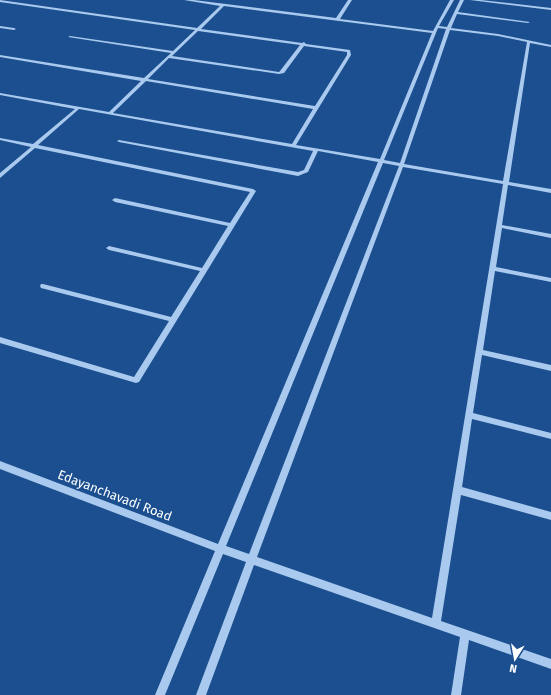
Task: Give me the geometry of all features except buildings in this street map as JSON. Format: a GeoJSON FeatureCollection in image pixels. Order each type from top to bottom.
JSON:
{"type":"FeatureCollection","features":[{"type":"Feature","properties":{"kind":"street"},"geometry":{"type":"LineString","coordinates":[[186,0],[337,20],[435,30],[448,29],[486,33],[528,43],[551,46]]}},
{"type":"Feature","properties":{"kind":"street"},"geometry":{"type":"LineString","coordinates":[[337,20],[350,0]]}},
{"type":"Feature","properties":{"kind":"street"},"geometry":{"type":"LineString","coordinates":[[160,695],[435,30],[452,0]]}},
{"type":"Feature","properties":{"kind":"street"},"geometry":{"type":"LineString","coordinates":[[201,695],[251,560],[402,166],[448,29],[462,0]]}},
{"type":"Feature","properties":{"kind":"street"},"geometry":{"type":"LineString","coordinates":[[472,0],[551,9]]}},
{"type":"Feature","properties":{"kind":"street"},"geometry":{"type":"LineString","coordinates":[[0,1],[304,43],[344,49],[350,52],[349,56],[293,146]]}},
{"type":"Feature","properties":{"kind":"street"},"geometry":{"type":"LineString","coordinates":[[110,113],[223,5]]}},
{"type":"Feature","properties":{"kind":"street"},"geometry":{"type":"LineString","coordinates":[[456,13],[528,22]]}},
{"type":"Feature","properties":{"kind":"street"},"geometry":{"type":"LineString","coordinates":[[0,27],[14,29]]}},
{"type":"Feature","properties":{"kind":"street"},"geometry":{"type":"LineString","coordinates":[[70,37],[173,52]]}},
{"type":"Feature","properties":{"kind":"street"},"geometry":{"type":"LineString","coordinates":[[168,57],[279,73],[282,72],[304,43]]}},
{"type":"Feature","properties":{"kind":"street"},"geometry":{"type":"LineString","coordinates":[[436,624],[528,43]]}},
{"type":"Feature","properties":{"kind":"street"},"geometry":{"type":"LineString","coordinates":[[0,56],[316,108]]}},
{"type":"Feature","properties":{"kind":"street"},"geometry":{"type":"LineString","coordinates":[[0,94],[402,166],[551,191]]}},
{"type":"Feature","properties":{"kind":"street"},"geometry":{"type":"LineString","coordinates":[[0,176],[78,108]]}},
{"type":"Feature","properties":{"kind":"street"},"geometry":{"type":"LineString","coordinates":[[0,139],[252,191],[136,380],[0,340]]}},
{"type":"Feature","properties":{"kind":"street"},"geometry":{"type":"LineString","coordinates":[[119,141],[298,174],[306,171],[316,150]]}},
{"type":"Feature","properties":{"kind":"street"},"geometry":{"type":"LineString","coordinates":[[115,200],[232,225]]}},
{"type":"Feature","properties":{"kind":"street"},"geometry":{"type":"LineString","coordinates":[[500,226],[551,236]]}},
{"type":"Feature","properties":{"kind":"street"},"geometry":{"type":"LineString","coordinates":[[109,248],[204,270]]}},
{"type":"Feature","properties":{"kind":"street"},"geometry":{"type":"LineString","coordinates":[[493,269],[551,280]]}},
{"type":"Feature","properties":{"kind":"street"},"geometry":{"type":"LineString","coordinates":[[43,286],[173,320]]}},
{"type":"Feature","properties":{"kind":"street"},"geometry":{"type":"LineString","coordinates":[[480,352],[551,368]]}},
{"type":"Feature","properties":{"kind":"street"},"geometry":{"type":"LineString","coordinates":[[470,415],[551,436]]}},
{"type":"Feature","properties":{"kind":"street","name":"Edayanchavadi Road"},"geometry":{"type":"LineString","coordinates":[[0,465],[251,560],[551,664]]}},
{"type":"Feature","properties":{"kind":"street"},"geometry":{"type":"LineString","coordinates":[[458,490],[551,516]]}},
{"type":"Feature","properties":{"kind":"street"},"geometry":{"type":"LineString","coordinates":[[456,695],[465,634]]}}]}
